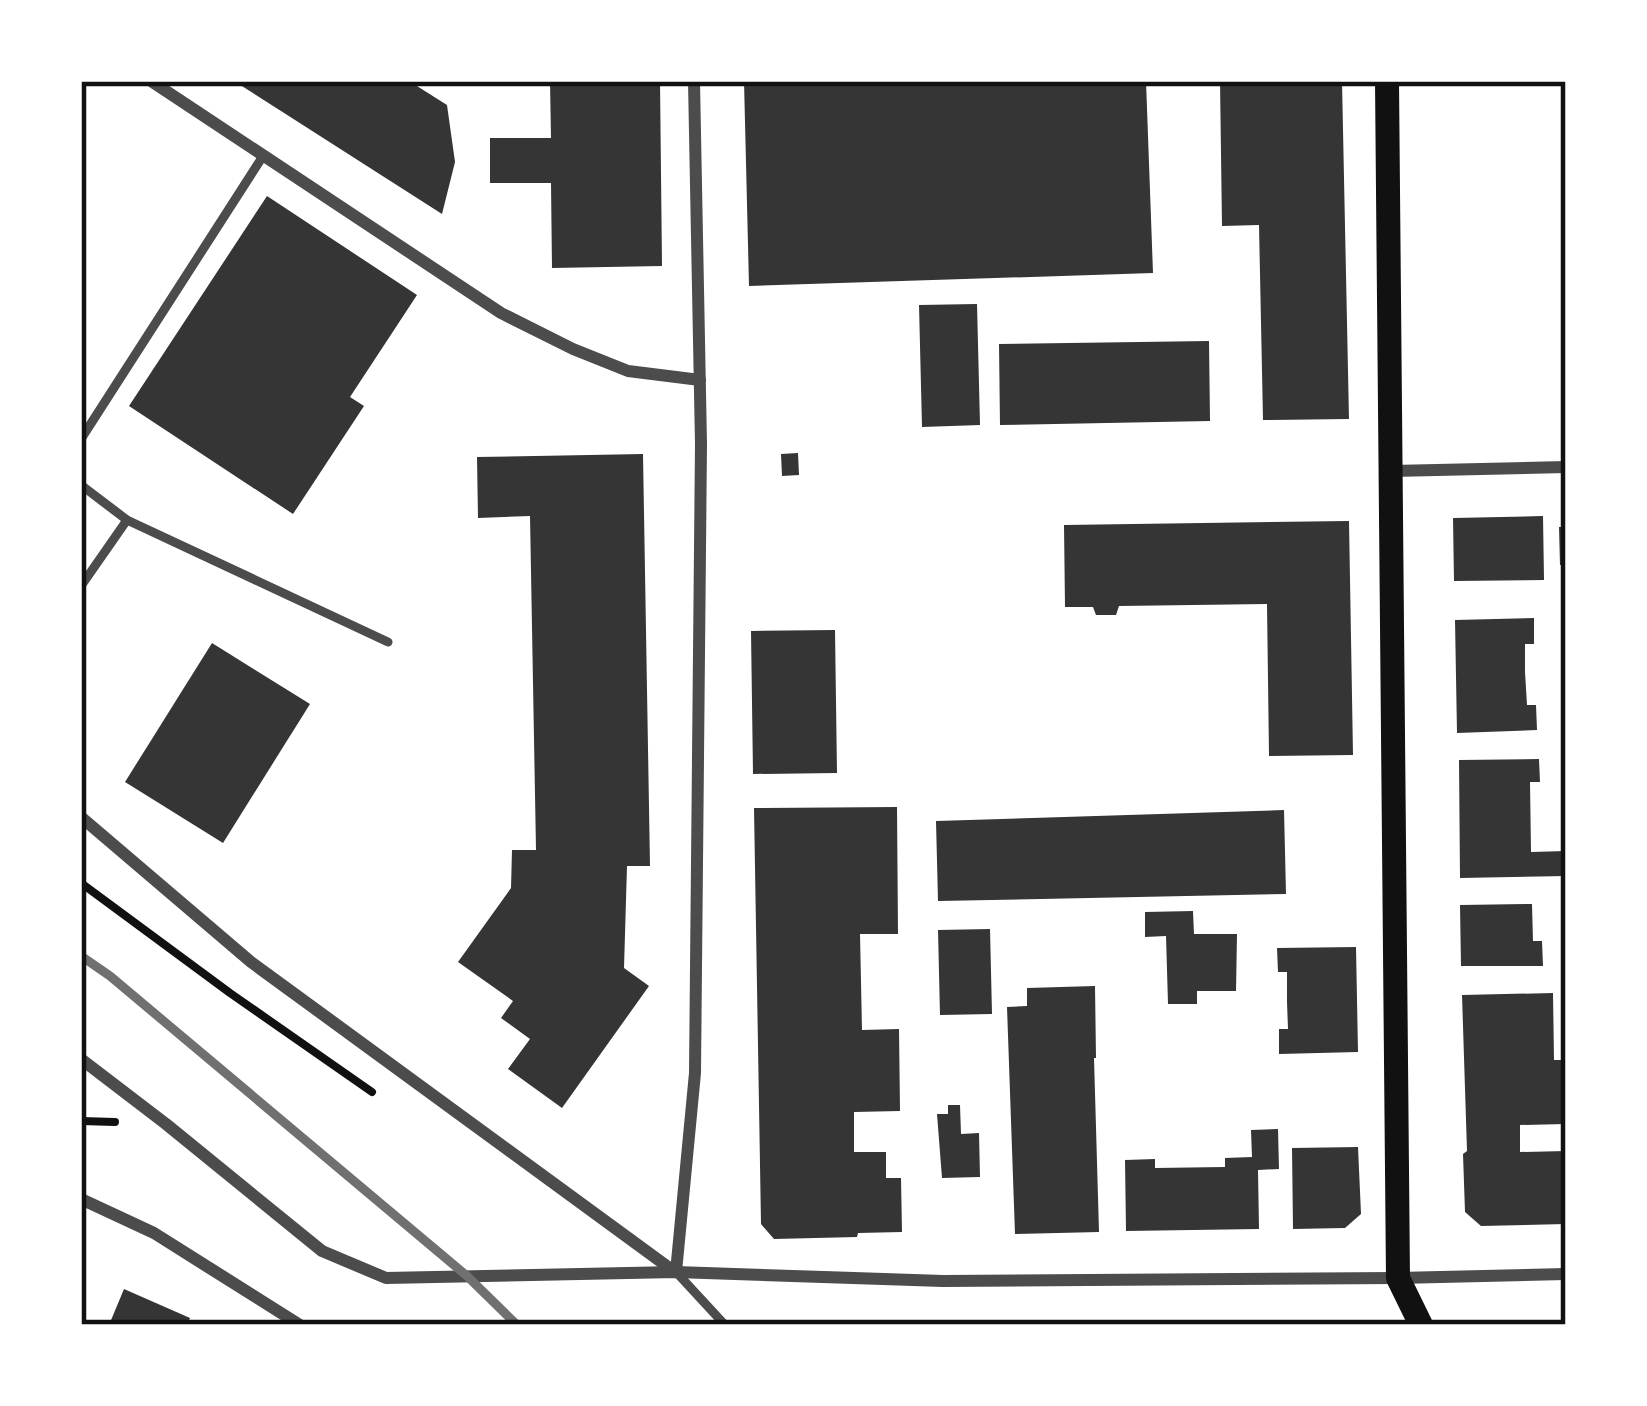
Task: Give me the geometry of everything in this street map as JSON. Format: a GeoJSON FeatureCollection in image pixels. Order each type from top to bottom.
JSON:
{"type":"FeatureCollection","features":[{"type":"Feature","properties":{"kind":"main road"},"geometry":{"type":"LineString","coordinates":[[1387,81],[1398,1278],[1421,1325]]}},
{"type":"Feature","properties":{"kind":"street"},"geometry":{"type":"LineString","coordinates":[[151,81],[501,313],[628,371],[700,380]]}},
{"type":"Feature","properties":{"kind":"street"},"geometry":{"type":"LineString","coordinates":[[676,1272],[695,1073],[700,380],[694,81]]}},
{"type":"Feature","properties":{"kind":"street"},"geometry":{"type":"LineString","coordinates":[[1392,471],[1566,467]]}},
{"type":"Feature","properties":{"kind":"street"},"geometry":{"type":"LineString","coordinates":[[81,817],[251,962],[676,1272]]}},
{"type":"Feature","properties":{"kind":"street"},"geometry":{"type":"LineString","coordinates":[[81,1059],[322,1251],[386,1278],[676,1272],[943,1281],[1566,1274]]}},
{"type":"Feature","properties":{"kind":"street"},"geometry":{"type":"LineString","coordinates":[[81,1199],[154,1233],[301,1325]]}},
{"type":"Feature","properties":{"kind":"lane"},"geometry":{"type":"LineString","coordinates":[[81,439],[263,155]]}},
{"type":"Feature","properties":{"kind":"lane"},"geometry":{"type":"LineString","coordinates":[[81,484],[127,520],[388,642]]}},
{"type":"Feature","properties":{"kind":"lane"},"geometry":{"type":"LineString","coordinates":[[81,586],[127,520]]}},
{"type":"Feature","properties":{"kind":"lane"},"geometry":{"type":"LineString","coordinates":[[676,1272],[725,1325]]}},
{"type":"Feature","properties":{"kind":"building"},"geometry":{"type":"Polygon","coordinates":[[[234,81],[409,81],[447,105],[455,162],[442,214],[234,81]]]}},
{"type":"Feature","properties":{"kind":"building"},"geometry":{"type":"Polygon","coordinates":[[[550,81],[660,81],[662,266],[552,268],[551,183],[490,183],[490,138],[551,138],[550,81]]]}},
{"type":"Feature","properties":{"kind":"building"},"geometry":{"type":"Polygon","coordinates":[[[744,81],[1146,81],[1153,273],[749,286],[744,81]]]}},
{"type":"Feature","properties":{"kind":"building"},"geometry":{"type":"Polygon","coordinates":[[[1220,81],[1342,81],[1349,419],[1263,420],[1259,225],[1222,226],[1220,81]]]}},
{"type":"Feature","properties":{"kind":"building"},"geometry":{"type":"Polygon","coordinates":[[[267,196],[417,295],[350,397],[364,406],[293,514],[129,406],[267,196]]]}},
{"type":"Feature","properties":{"kind":"building"},"geometry":{"type":"Polygon","coordinates":[[[977,304],[980,425],[922,427],[919,305],[977,304]]]}},
{"type":"Feature","properties":{"kind":"building"},"geometry":{"type":"Polygon","coordinates":[[[1209,341],[1210,421],[1000,425],[999,344],[1209,341]]]}},
{"type":"Feature","properties":{"kind":"building"},"geometry":{"type":"Polygon","coordinates":[[[798,453],[799,475],[782,476],[781,454],[798,453]]]}},
{"type":"Feature","properties":{"kind":"building"},"geometry":{"type":"Polygon","coordinates":[[[643,454],[650,866],[627,866],[624,968],[649,986],[562,1108],[508,1069],[530,1039],[501,1018],[513,1001],[458,962],[511,888],[512,850],[536,850],[530,516],[478,518],[477,457],[643,454]]]}},
{"type":"Feature","properties":{"kind":"building"},"geometry":{"type":"Polygon","coordinates":[[[1543,516],[1544,580],[1454,581],[1453,518],[1543,516]]]}},
{"type":"Feature","properties":{"kind":"building"},"geometry":{"type":"Polygon","coordinates":[[[1349,521],[1353,755],[1269,756],[1267,604],[1119,606],[1116,615],[1096,615],[1093,607],[1065,607],[1064,525],[1349,521]]]}},
{"type":"Feature","properties":{"kind":"building"},"geometry":{"type":"Polygon","coordinates":[[[1559,527],[1566,527],[1566,565],[1560,565],[1559,527]]]}},
{"type":"Feature","properties":{"kind":"building"},"geometry":{"type":"Polygon","coordinates":[[[1534,618],[1534,644],[1525,644],[1525,672],[1527,705],[1536,705],[1537,730],[1457,733],[1455,620],[1534,618]]]}},
{"type":"Feature","properties":{"kind":"building"},"geometry":{"type":"Polygon","coordinates":[[[835,630],[837,773],[753,774],[751,631],[835,630]]]}},
{"type":"Feature","properties":{"kind":"building"},"geometry":{"type":"Polygon","coordinates":[[[212,643],[310,704],[223,843],[125,782],[212,643]]]}},
{"type":"Feature","properties":{"kind":"building"},"geometry":{"type":"Polygon","coordinates":[[[1539,759],[1540,782],[1530,782],[1531,852],[1566,851],[1566,876],[1460,878],[1459,760],[1539,759]]]}},
{"type":"Feature","properties":{"kind":"building"},"geometry":{"type":"Polygon","coordinates":[[[897,807],[898,934],[860,934],[862,1030],[899,1029],[900,1111],[854,1112],[854,1152],[886,1152],[886,1178],[901,1178],[902,1232],[774,1239],[761,1224],[754,808],[897,807]]]}},
{"type":"Feature","properties":{"kind":"building"},"geometry":{"type":"Polygon","coordinates":[[[1284,810],[1286,894],[938,901],[936,821],[1284,810]]]}},
{"type":"Feature","properties":{"kind":"building"},"geometry":{"type":"Polygon","coordinates":[[[1532,904],[1533,941],[1542,941],[1543,966],[1461,966],[1460,905],[1532,904]]]}},
{"type":"Feature","properties":{"kind":"building"},"geometry":{"type":"Polygon","coordinates":[[[1193,911],[1194,934],[1237,934],[1236,991],[1197,991],[1197,1004],[1168,1004],[1166,936],[1145,937],[1145,912],[1193,911]]]}},
{"type":"Feature","properties":{"kind":"building"},"geometry":{"type":"Polygon","coordinates":[[[990,929],[992,1014],[940,1015],[938,930],[990,929]]]}},
{"type":"Feature","properties":{"kind":"building"},"geometry":{"type":"Polygon","coordinates":[[[1356,947],[1358,1052],[1279,1054],[1279,1029],[1288,1029],[1287,972],[1278,972],[1277,948],[1356,947]]]}},
{"type":"Feature","properties":{"kind":"building"},"geometry":{"type":"Polygon","coordinates":[[[1095,986],[1099,1232],[1015,1234],[1007,1007],[1027,1006],[1027,988],[1095,986]]]}},
{"type":"Feature","properties":{"kind":"building"},"geometry":{"type":"Polygon","coordinates":[[[1553,993],[1554,1060],[1566,1060],[1566,1124],[1520,1125],[1520,1152],[1566,1151],[1566,1224],[1481,1226],[1465,1212],[1462,995],[1553,993]]]}},
{"type":"Feature","properties":{"kind":"building"},"geometry":{"type":"Polygon","coordinates":[[[948,1105],[960,1105],[961,1134],[979,1133],[980,1177],[942,1178],[937,1114],[948,1114],[948,1105]]]}},
{"type":"Feature","properties":{"kind":"building"},"geometry":{"type":"Polygon","coordinates":[[[1278,1129],[1279,1169],[1258,1170],[1259,1229],[1126,1231],[1125,1160],[1155,1159],[1155,1168],[1225,1167],[1225,1158],[1252,1157],[1251,1130],[1278,1129]]]}},
{"type":"Feature","properties":{"kind":"building"},"geometry":{"type":"Polygon","coordinates":[[[1358,1147],[1361,1214],[1345,1228],[1293,1229],[1292,1148],[1358,1147]]]}},
{"type":"Feature","properties":{"kind":"building"},"geometry":{"type":"Polygon","coordinates":[[[124,1289],[190,1318],[187,1325],[109,1325],[124,1289]]]}},
{"type":"Feature","properties":{"kind":"railway"},"geometry":{"type":"LineString","coordinates":[[81,956],[467,1276],[517,1325]]}}]}
